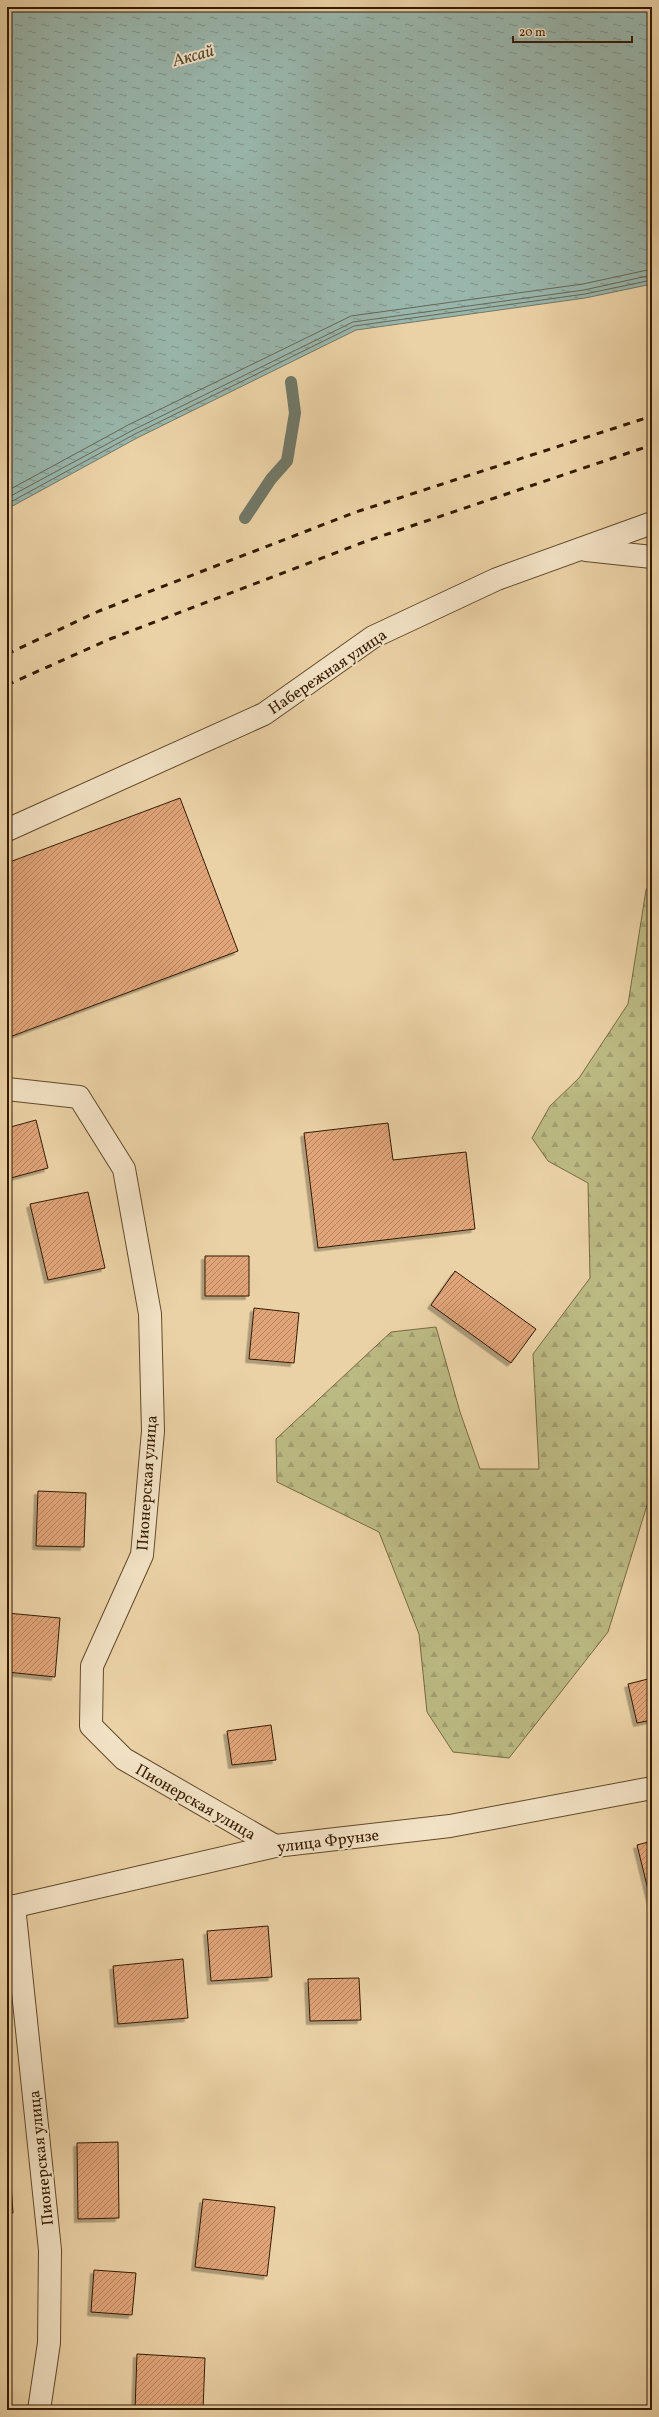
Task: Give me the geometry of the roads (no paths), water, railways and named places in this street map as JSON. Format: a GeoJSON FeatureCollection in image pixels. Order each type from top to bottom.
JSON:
{"type":"FeatureCollection","features":[{"type":"Feature","properties":{"kind":"street","name":"Набережная улица"},"geometry":{"type":"LineString","coordinates":[[7,830],[264,714],[373,637],[497,579],[652,523]]}},
{"type":"Feature","properties":{"kind":"street"},"geometry":{"type":"LineString","coordinates":[[580,549],[652,557]]}},
{"type":"Feature","properties":{"kind":"street","name":"Пионерская улица"},"geometry":{"type":"LineString","coordinates":[[7,1089],[79,1097],[124,1169],[150,1314],[153,1431],[142,1555],[92,1666],[91,1726],[124,1759],[275,1846]]}},
{"type":"Feature","properties":{"kind":"street","name":"улица Фрунзе"},"geometry":{"type":"LineString","coordinates":[[10,1907],[275,1846],[450,1826],[652,1788]]}},
{"type":"Feature","properties":{"kind":"street","name":"Пионерская улица"},"geometry":{"type":"LineString","coordinates":[[10,1907],[50,2250],[49,2343],[39,2410]]}},
{"type":"Feature","properties":{"kind":"water","name":"Аксай"},"geometry":{"type":"Polygon","coordinates":[[[7,7],[652,7],[652,284],[585,298],[356,330],[137,438],[7,509],[7,7]]]}},
{"type":"Feature","properties":{"kind":"waterway"},"geometry":{"type":"LineString","coordinates":[[245,518],[271,479],[287,461],[295,413],[291,382]]}},
{"type":"Feature","properties":{"kind":"railway"},"geometry":{"type":"LineString","coordinates":[[7,654],[99,611],[356,512],[652,416]]}},
{"type":"Feature","properties":{"kind":"railway"},"geometry":{"type":"LineString","coordinates":[[7,685],[110,639],[364,542],[652,445]]}}]}
